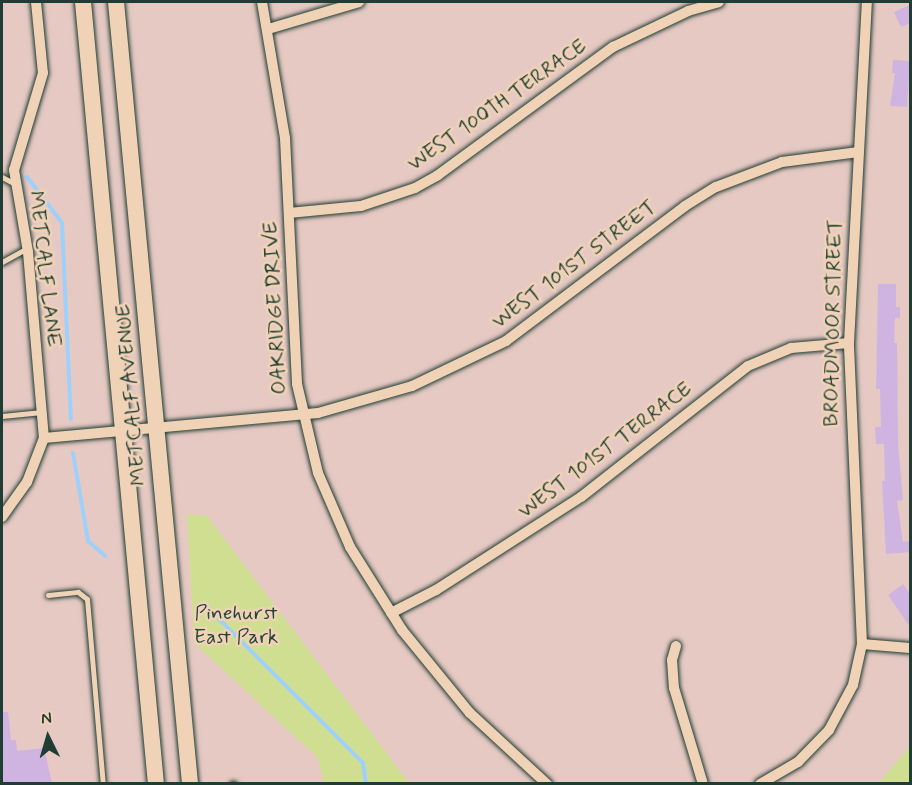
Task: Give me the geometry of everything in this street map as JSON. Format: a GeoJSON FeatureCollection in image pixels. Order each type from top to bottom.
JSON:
{"type":"FeatureCollection","features":[{"type":"Feature","properties":{"kind":"main road","name":"METCALF AVENUE"},"geometry":{"type":"LineString","coordinates":[[83,2],[156,783]]}},
{"type":"Feature","properties":{"kind":"main road","name":"METCALF AVENUE"},"geometry":{"type":"LineString","coordinates":[[116,2],[190,783]]}},
{"type":"Feature","properties":{"kind":"street","name":"METCALF LANE"},"geometry":{"type":"LineString","coordinates":[[36,2],[43,74],[14,170],[27,248],[44,438]]}},
{"type":"Feature","properties":{"kind":"street","name":"OAKRIDGE DRIVE"},"geometry":{"type":"LineString","coordinates":[[262,2],[285,138],[295,367],[303,415],[331,506],[391,613],[470,713],[547,783]]}},
{"type":"Feature","properties":{"kind":"street"},"geometry":{"type":"LineString","coordinates":[[268,29],[359,2]]}},
{"type":"Feature","properties":{"kind":"street","name":"WEST 100TH TERRACE"},"geometry":{"type":"LineString","coordinates":[[290,213],[361,206],[415,188],[438,175],[613,47],[688,11],[719,2]]}},
{"type":"Feature","properties":{"kind":"street","name":"BROADMOOR STREET"},"geometry":{"type":"LineString","coordinates":[[760,783],[798,762],[830,730],[853,685],[862,644],[849,344],[867,2]]}},
{"type":"Feature","properties":{"kind":"street","name":"WEST 101ST STREET"},"geometry":{"type":"LineString","coordinates":[[44,438],[157,430],[303,415],[412,386],[506,341],[685,206],[716,187],[782,162],[858,152]]}},
{"type":"Feature","properties":{"kind":"street","name":"WEST 101ST TERRACE"},"geometry":{"type":"LineString","coordinates":[[391,613],[436,590],[582,497],[748,366],[792,348],[849,344]]}},
{"type":"Feature","properties":{"kind":"street"},"geometry":{"type":"LineString","coordinates":[[2,517],[27,482],[44,438]]}},
{"type":"Feature","properties":{"kind":"street"},"geometry":{"type":"LineString","coordinates":[[862,644],[910,648]]}},
{"type":"Feature","properties":{"kind":"street"},"geometry":{"type":"LineString","coordinates":[[676,646],[672,660],[674,688],[702,783]]}},
{"type":"Feature","properties":{"kind":"lane"},"geometry":{"type":"LineString","coordinates":[[2,177],[15,184]]}},
{"type":"Feature","properties":{"kind":"lane"},"geometry":{"type":"LineString","coordinates":[[2,262],[27,248]]}},
{"type":"Feature","properties":{"kind":"lane"},"geometry":{"type":"LineString","coordinates":[[2,416],[42,412]]}},
{"type":"Feature","properties":{"kind":"lane"},"geometry":{"type":"LineString","coordinates":[[48,595],[78,592],[87,599],[103,783]]}},
{"type":"Feature","properties":{"kind":"green space","name":"Pinehurst East Park"},"geometry":{"type":"Polygon","coordinates":[[[187,514],[207,516],[409,783],[324,783],[318,758],[194,643],[187,514]]]}},
{"type":"Feature","properties":{"kind":"green space"},"geometry":{"type":"Polygon","coordinates":[[[910,746],[910,783],[879,783],[910,746]]]}},
{"type":"Feature","properties":{"kind":"building"},"geometry":{"type":"Polygon","coordinates":[[[910,5],[910,23],[901,27],[894,12],[910,5]]]}},
{"type":"Feature","properties":{"kind":"building"},"geometry":{"type":"Polygon","coordinates":[[[893,60],[910,61],[907,107],[890,106],[895,73],[892,73],[893,60]]]}},
{"type":"Feature","properties":{"kind":"building"},"geometry":{"type":"Polygon","coordinates":[[[878,284],[896,284],[896,307],[900,307],[900,318],[895,318],[894,343],[897,343],[898,443],[903,500],[897,501],[903,542],[910,541],[910,552],[886,554],[882,481],[885,481],[884,444],[876,444],[875,427],[881,427],[880,389],[876,389],[878,284]]]}},
{"type":"Feature","properties":{"kind":"building"},"geometry":{"type":"Polygon","coordinates":[[[903,584],[910,594],[910,627],[888,595],[903,584]]]}},
{"type":"Feature","properties":{"kind":"building"},"geometry":{"type":"Polygon","coordinates":[[[2,712],[8,712],[11,740],[16,740],[17,751],[44,748],[52,783],[2,783],[2,712]]]}},
{"type":"Feature","properties":{"kind":"waterway"},"geometry":{"type":"LineString","coordinates":[[27,177],[62,223],[71,419]]}},
{"type":"Feature","properties":{"kind":"waterway"},"geometry":{"type":"LineString","coordinates":[[73,453],[88,541],[105,556]]}},
{"type":"Feature","properties":{"kind":"waterway"},"geometry":{"type":"LineString","coordinates":[[208,608],[363,763],[366,784]]}}]}
